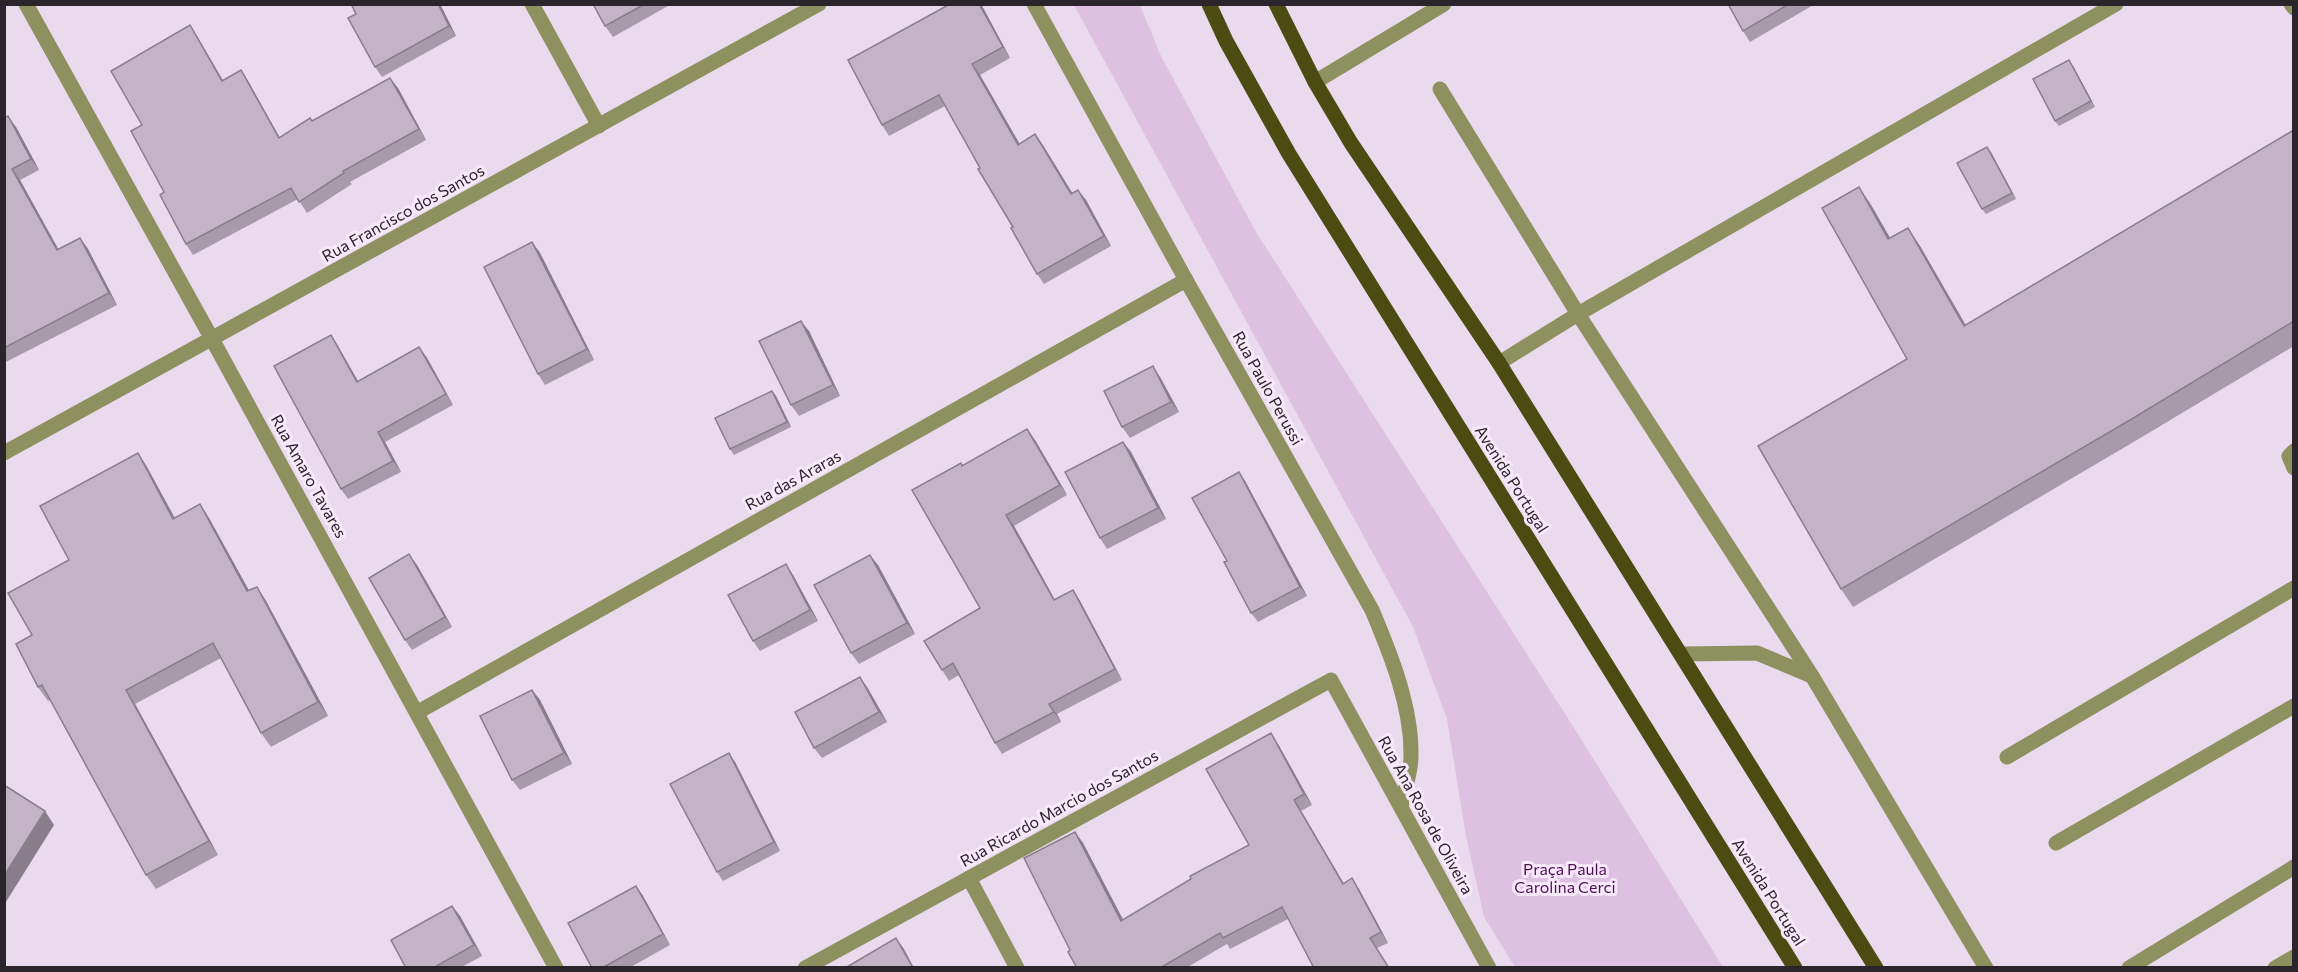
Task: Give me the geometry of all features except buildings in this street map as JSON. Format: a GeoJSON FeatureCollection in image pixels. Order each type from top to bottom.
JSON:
{"type":"FeatureCollection","features":[{"type":"Feature","properties":{"kind":"main road","name":"Avenida Portugal"},"geometry":{"type":"LineString","coordinates":[[1209,4],[1226,41],[1295,163],[1795,968]]}},
{"type":"Feature","properties":{"kind":"main road"},"geometry":{"type":"LineString","coordinates":[[1276,4],[1315,82],[1351,143],[1499,363],[1876,968]]}},
{"type":"Feature","properties":{"kind":"street","name":"Rua Amaro Tavares"},"geometry":{"type":"LineString","coordinates":[[26,4],[418,712],[556,968]]}},
{"type":"Feature","properties":{"kind":"street"},"geometry":{"type":"LineString","coordinates":[[532,4],[599,126]]}},
{"type":"Feature","properties":{"kind":"street","name":"Rua Francisco dos Santos"},"geometry":{"type":"LineString","coordinates":[[4,453],[819,4]]}},
{"type":"Feature","properties":{"kind":"street","name":"Rua Paulo Perussi"},"geometry":{"type":"LineString","coordinates":[[1034,4],[1372,610],[1390,652],[1405,706],[1411,758],[1401,807]]}},
{"type":"Feature","properties":{"kind":"street"},"geometry":{"type":"LineString","coordinates":[[1315,82],[1444,4]]}},
{"type":"Feature","properties":{"kind":"street"},"geometry":{"type":"LineString","coordinates":[[1499,363],[1578,314],[2116,4]]}},
{"type":"Feature","properties":{"kind":"street"},"geometry":{"type":"LineString","coordinates":[[1440,89],[1578,314],[1812,676],[1986,968]]}},
{"type":"Feature","properties":{"kind":"street","name":"Rua das Araras"},"geometry":{"type":"LineString","coordinates":[[418,712],[1186,280]]}},
{"type":"Feature","properties":{"kind":"street"},"geometry":{"type":"LineString","coordinates":[[2294,451],[2289,456],[2294,468]]}},
{"type":"Feature","properties":{"kind":"street"},"geometry":{"type":"LineString","coordinates":[[2007,757],[2294,588]]}},
{"type":"Feature","properties":{"kind":"street"},"geometry":{"type":"LineString","coordinates":[[1680,654],[1757,652],[1812,676]]}},
{"type":"Feature","properties":{"kind":"street","name":"Rua Ana Rosa de Oliveira"},"geometry":{"type":"LineString","coordinates":[[1330,680],[1489,968]]}},
{"type":"Feature","properties":{"kind":"street","name":"Rua Ricardo Marcio dos Santos"},"geometry":{"type":"LineString","coordinates":[[806,968],[1330,680]]}},
{"type":"Feature","properties":{"kind":"street"},"geometry":{"type":"LineString","coordinates":[[2056,843],[2294,706]]}},
{"type":"Feature","properties":{"kind":"street"},"geometry":{"type":"LineString","coordinates":[[2129,968],[2294,867]]}},
{"type":"Feature","properties":{"kind":"street"},"geometry":{"type":"LineString","coordinates":[[969,878],[1017,968]]}},
{"type":"Feature","properties":{"kind":"street"},"geometry":{"type":"LineString","coordinates":[[2275,968],[2294,957]]}},
{"type":"Feature","properties":{"kind":"green space","name":"Praça Paula Carolina Cerci"},"geometry":{"type":"Polygon","coordinates":[[[1074,5],[1140,5],[1161,56],[1256,232],[1571,723],[1723,967],[1515,967],[1484,917],[1466,836],[1447,719],[1413,627],[1074,5]]]}}]}
